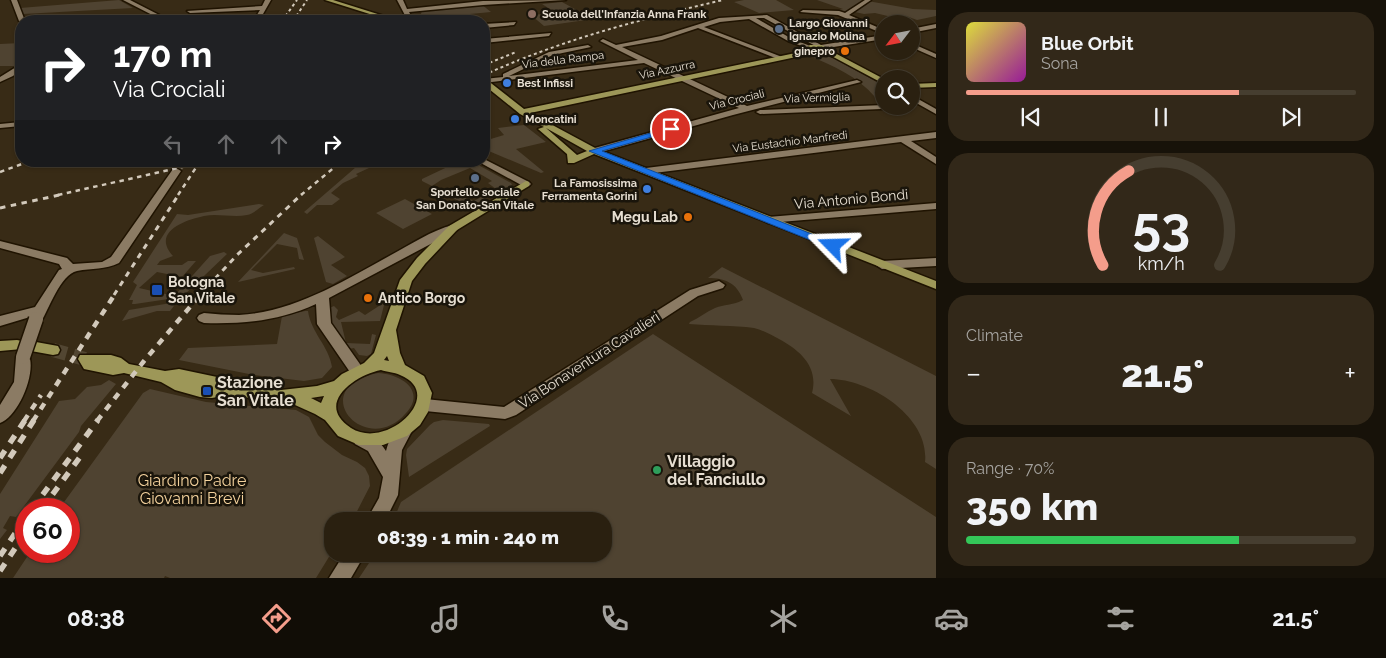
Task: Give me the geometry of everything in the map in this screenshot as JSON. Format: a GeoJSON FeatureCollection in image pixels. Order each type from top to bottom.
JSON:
{"type":"FeatureCollection","features":[{"type":"Feature","properties":{"kind":"main road"},"geometry":{"type":"LineString","coordinates":[[328,0],[378,15]]}},
{"type":"Feature","properties":{"kind":"main road"},"geometry":{"type":"LineString","coordinates":[[821,49],[875,77]]}},
{"type":"Feature","properties":{"kind":"main road","name":"Via Azzurra"},"geometry":{"type":"LineString","coordinates":[[523,112],[821,49]]}},
{"type":"Feature","properties":{"kind":"main road"},"geometry":{"type":"LineString","coordinates":[[920,86],[936,85]]}},
{"type":"Feature","properties":{"kind":"main road"},"geometry":{"type":"LineString","coordinates":[[490,87],[523,112],[594,151],[936,285]]}},
{"type":"Feature","properties":{"kind":"main road"},"geometry":{"type":"LineString","coordinates":[[532,117],[541,128],[571,153],[572,161],[594,151]]}},
{"type":"Feature","properties":{"kind":"main road"},"geometry":{"type":"LineString","coordinates":[[266,394],[317,392],[338,385],[380,356],[406,280],[420,261],[453,228],[526,184]]}},
{"type":"Feature","properties":{"kind":"main road"},"geometry":{"type":"LineString","coordinates":[[390,330],[393,353],[399,368]]}},
{"type":"Feature","properties":{"kind":"main road"},"geometry":{"type":"LineString","coordinates":[[0,346],[20,351]]}},
{"type":"Feature","properties":{"kind":"main road"},"geometry":{"type":"LineString","coordinates":[[36,347],[53,350]]}},
{"type":"Feature","properties":{"kind":"main road"},"geometry":{"type":"LineString","coordinates":[[85,359],[89,365],[113,370],[124,368],[165,377],[173,384],[207,391],[224,389],[266,394],[315,406],[331,416],[342,430],[361,439],[388,436],[405,429],[420,415],[425,405],[424,393],[420,382],[412,374],[399,368],[363,369]]}},
{"type":"Feature","properties":{"kind":"main road"},"geometry":{"type":"LineString","coordinates":[[331,416],[330,405],[332,396],[338,385]]}},
{"type":"Feature","properties":{"kind":"street"},"geometry":{"type":"LineString","coordinates":[[14,0],[20,15]]}},
{"type":"Feature","properties":{"kind":"street"},"geometry":{"type":"LineString","coordinates":[[126,0],[156,15]]}},
{"type":"Feature","properties":{"kind":"street"},"geometry":{"type":"LineString","coordinates":[[259,15],[268,0]]}},
{"type":"Feature","properties":{"kind":"street"},"geometry":{"type":"LineString","coordinates":[[400,0],[407,15]]}},
{"type":"Feature","properties":{"kind":"street"},"geometry":{"type":"LineString","coordinates":[[405,11],[519,0]]}},
{"type":"Feature","properties":{"kind":"street"},"geometry":{"type":"LineString","coordinates":[[503,2],[563,0]]}},
{"type":"Feature","properties":{"kind":"street"},"geometry":{"type":"LineString","coordinates":[[846,15],[868,0]]}},
{"type":"Feature","properties":{"kind":"street"},"geometry":{"type":"LineString","coordinates":[[190,11],[263,8]]}},
{"type":"Feature","properties":{"kind":"street"},"geometry":{"type":"LineString","coordinates":[[803,12],[830,11],[846,15],[875,28]]}},
{"type":"Feature","properties":{"kind":"street"},"geometry":{"type":"LineString","coordinates":[[614,47],[662,38],[720,20],[750,17],[790,40],[821,49]]}},
{"type":"Feature","properties":{"kind":"street"},"geometry":{"type":"LineString","coordinates":[[490,25],[514,23]]}},
{"type":"Feature","properties":{"kind":"street"},"geometry":{"type":"LineString","coordinates":[[920,29],[936,26]]}},
{"type":"Feature","properties":{"kind":"street"},"geometry":{"type":"LineString","coordinates":[[700,27],[780,58]]}},
{"type":"Feature","properties":{"kind":"street"},"geometry":{"type":"LineString","coordinates":[[490,40],[549,34]]}},
{"type":"Feature","properties":{"kind":"street","name":"Via Azzurra"},"geometry":{"type":"LineString","coordinates":[[821,49],[875,39]]}},
{"type":"Feature","properties":{"kind":"street"},"geometry":{"type":"LineString","coordinates":[[603,41],[746,109]]}},
{"type":"Feature","properties":{"kind":"street"},"geometry":{"type":"LineString","coordinates":[[497,80],[548,55],[588,47]]}},
{"type":"Feature","properties":{"kind":"street"},"geometry":{"type":"LineString","coordinates":[[920,49],[936,56]]}},
{"type":"Feature","properties":{"kind":"street"},"geometry":{"type":"LineString","coordinates":[[573,50],[585,57]]}},
{"type":"Feature","properties":{"kind":"street"},"geometry":{"type":"LineString","coordinates":[[548,55],[554,60]]}},
{"type":"Feature","properties":{"kind":"street","name":"Via della Rampa"},"geometry":{"type":"LineString","coordinates":[[490,81],[645,61]]}},
{"type":"Feature","properties":{"kind":"street"},"geometry":{"type":"LineString","coordinates":[[0,80],[15,71]]}},
{"type":"Feature","properties":{"kind":"street","name":"Via Crociali"},"geometry":{"type":"LineString","coordinates":[[594,151],[730,113],[858,82]]}},
{"type":"Feature","properties":{"kind":"street"},"geometry":{"type":"LineString","coordinates":[[920,102],[936,112]]}},
{"type":"Feature","properties":{"kind":"street"},"geometry":{"type":"LineString","coordinates":[[920,105],[925,105]]}},
{"type":"Feature","properties":{"kind":"street","name":"Via Vermiglia"},"geometry":{"type":"LineString","coordinates":[[730,113],[875,107]]}},
{"type":"Feature","properties":{"kind":"street"},"geometry":{"type":"LineString","coordinates":[[0,126],[15,125]]}},
{"type":"Feature","properties":{"kind":"street","name":"Via Eustachio Manfredi"},"geometry":{"type":"LineString","coordinates":[[646,172],[936,135]]}},
{"type":"Feature","properties":{"kind":"street"},"geometry":{"type":"LineString","coordinates":[[902,139],[936,161]]}},
{"type":"Feature","properties":{"kind":"street"},"geometry":{"type":"LineString","coordinates":[[490,166],[526,184]]}},
{"type":"Feature","properties":{"kind":"street"},"geometry":{"type":"LineString","coordinates":[[0,417],[22,384],[24,366],[20,351],[39,311],[60,276],[68,270],[104,265],[115,260],[179,167]]}},
{"type":"Feature","properties":{"kind":"street","name":"Via Antonio Bondi"},"geometry":{"type":"LineString","coordinates":[[768,220],[936,206]]}},
{"type":"Feature","properties":{"kind":"street"},"geometry":{"type":"LineString","coordinates":[[204,318],[224,320],[272,313],[302,306],[322,298],[403,253],[453,228]]}},
{"type":"Feature","properties":{"kind":"street"},"geometry":{"type":"LineString","coordinates":[[0,244],[63,261],[67,265],[68,270]]}},
{"type":"Feature","properties":{"kind":"street"},"geometry":{"type":"LineString","coordinates":[[403,253],[420,261]]}},
{"type":"Feature","properties":{"kind":"street"},"geometry":{"type":"LineString","coordinates":[[882,265],[936,262]]}},
{"type":"Feature","properties":{"kind":"street","name":"Via Bonaventura Cavalieri"},"geometry":{"type":"LineString","coordinates":[[425,405],[496,412],[510,411],[694,293],[719,285]]}},
{"type":"Feature","properties":{"kind":"street"},"geometry":{"type":"LineString","coordinates":[[322,298],[324,324],[363,369]]}},
{"type":"Feature","properties":{"kind":"street"},"geometry":{"type":"LineString","coordinates":[[0,322],[39,311]]}},
{"type":"Feature","properties":{"kind":"street"},"geometry":{"type":"LineString","coordinates":[[380,512],[388,498],[391,485],[391,459],[395,443],[405,429]]}},
{"type":"Feature","properties":{"kind":"street"},"geometry":{"type":"LineString","coordinates":[[361,439],[374,446],[390,474]]}},
{"type":"Feature","properties":{"kind":"street"},"geometry":{"type":"LineString","coordinates":[[339,578],[350,562]]}},
{"type":"Feature","properties":{"kind":"green space"},"geometry":{"type":"Polygon","coordinates":[[[119,0],[133,8],[23,14],[20,8],[119,0]]]}},
{"type":"Feature","properties":{"kind":"green space"},"geometry":{"type":"Polygon","coordinates":[[[744,0],[776,0],[794,10],[759,13],[734,2],[744,0]]]}},
{"type":"Feature","properties":{"kind":"green space"},"geometry":{"type":"Polygon","coordinates":[[[817,0],[862,0],[913,9],[936,10],[936,16],[920,19],[920,15],[883,15],[855,12],[849,15],[834,11],[843,9],[817,0]]]}},
{"type":"Feature","properties":{"kind":"green space"},"geometry":{"type":"Polygon","coordinates":[[[562,2],[593,19],[544,26],[531,15],[556,13],[542,4],[562,2]]]}},
{"type":"Feature","properties":{"kind":"green space"},"geometry":{"type":"Polygon","coordinates":[[[481,4],[491,12],[460,15],[415,15],[421,14],[422,10],[481,4]]]}},
{"type":"Feature","properties":{"kind":"green space"},"geometry":{"type":"Polygon","coordinates":[[[15,43],[15,66],[0,66],[0,44],[15,43]]]}},
{"type":"Feature","properties":{"kind":"green space"},"geometry":{"type":"Polygon","coordinates":[[[824,53],[875,81],[875,97],[861,83],[845,72],[809,56],[824,53]]]}},
{"type":"Feature","properties":{"kind":"green space"},"geometry":{"type":"Polygon","coordinates":[[[524,125],[546,142],[516,149],[544,172],[541,173],[490,152],[490,139],[504,135],[498,128],[524,125]]]}},
{"type":"Feature","properties":{"kind":"green space"},"geometry":{"type":"Polygon","coordinates":[[[356,167],[369,168],[356,174],[358,176],[343,183],[331,193],[340,199],[332,205],[317,205],[307,214],[304,212],[356,167]]]}},
{"type":"Feature","properties":{"kind":"green space"},"geometry":{"type":"Polygon","coordinates":[[[447,167],[482,167],[512,185],[470,207],[440,191],[444,189],[474,201],[496,189],[488,183],[492,181],[470,168],[441,180],[432,186],[422,181],[422,179],[447,167]]]}},
{"type":"Feature","properties":{"kind":"green space"},"geometry":{"type":"Polygon","coordinates":[[[405,199],[432,214],[403,229],[376,213],[405,199]]]}},
{"type":"Feature","properties":{"kind":"green space"},"geometry":{"type":"Polygon","coordinates":[[[259,204],[264,205],[254,212],[242,216],[204,216],[173,228],[166,240],[167,248],[173,256],[160,261],[157,265],[182,265],[188,261],[196,261],[182,277],[157,272],[139,288],[170,295],[176,294],[210,256],[224,252],[227,254],[182,297],[132,304],[133,300],[129,300],[137,285],[133,282],[177,214],[188,215],[259,204]]]}},
{"type":"Feature","properties":{"kind":"green space"},"geometry":{"type":"Polygon","coordinates":[[[284,233],[297,238],[304,260],[299,259],[297,248],[277,244],[251,270],[263,273],[294,267],[295,269],[238,282],[284,233]]]}},
{"type":"Feature","properties":{"kind":"green space"},"geometry":{"type":"Polygon","coordinates":[[[318,236],[345,257],[331,265],[347,276],[333,284],[326,282],[314,238],[318,236]]]}},
{"type":"Feature","properties":{"kind":"green space"},"geometry":{"type":"Polygon","coordinates":[[[722,267],[936,376],[936,469],[925,462],[924,446],[918,430],[908,416],[879,393],[846,381],[830,379],[851,416],[812,393],[813,375],[806,360],[794,348],[779,339],[754,328],[689,324],[715,308],[743,300],[737,289],[730,283],[725,280],[708,278],[722,267]]]}},
{"type":"Feature","properties":{"kind":"green space"},"geometry":{"type":"Polygon","coordinates":[[[177,302],[170,311],[157,311],[122,321],[129,310],[177,302]]]}},
{"type":"Feature","properties":{"kind":"green space"},"geometry":{"type":"Polygon","coordinates":[[[382,304],[384,305],[380,321],[341,322],[346,343],[370,344],[372,334],[376,335],[371,354],[367,356],[359,355],[354,348],[348,349],[329,322],[327,309],[334,306],[338,310],[336,317],[339,320],[359,311],[365,315],[382,304]]]}},
{"type":"Feature","properties":{"kind":"green space"},"geometry":{"type":"Polygon","coordinates":[[[308,311],[313,326],[330,359],[332,367],[322,378],[304,381],[254,375],[179,360],[188,348],[277,344],[282,316],[308,311]]]}},
{"type":"Feature","properties":{"kind":"green space","name":"Villaggio del Fanciullo"},"geometry":{"type":"Polygon","coordinates":[[[653,334],[936,517],[936,578],[359,578],[370,562],[612,562],[612,512],[397,512],[401,502],[653,334]]]}},
{"type":"Feature","properties":{"kind":"green space"},"geometry":{"type":"Polygon","coordinates":[[[378,373],[395,376],[402,380],[412,390],[414,397],[412,405],[406,413],[390,425],[374,429],[360,425],[349,416],[343,405],[345,392],[356,381],[378,373]]]}},
{"type":"Feature","properties":{"kind":"green space"},"geometry":{"type":"Polygon","coordinates":[[[109,380],[116,384],[81,426],[79,432],[30,498],[15,498],[15,517],[10,516],[3,528],[7,530],[0,539],[0,494],[59,401],[75,399],[87,387],[101,385],[109,380]]]}},
{"type":"Feature","properties":{"kind":"green space","name":"Giardino Padre Giovanni Brevi"},"geometry":{"type":"Polygon","coordinates":[[[150,389],[206,402],[296,410],[309,417],[318,435],[325,442],[342,455],[365,468],[369,476],[370,486],[357,512],[324,512],[324,562],[326,562],[316,578],[170,578],[165,576],[164,578],[13,578],[23,563],[80,563],[80,498],[67,498],[143,393],[150,389]]]}},
{"type":"Feature","properties":{"kind":"green space"},"geometry":{"type":"Polygon","coordinates":[[[443,420],[489,424],[490,426],[409,477],[407,449],[430,425],[443,420]]]}},
{"type":"Feature","properties":{"kind":"tunnel"},"geometry":{"type":"LineString","coordinates":[[176,171],[179,167]]}},
{"type":"Feature","properties":{"kind":"tunnel"},"geometry":{"type":"LineString","coordinates":[[53,350],[85,359]]}},
{"type":"Feature","properties":{"kind":"railway"},"geometry":{"type":"LineString","coordinates":[[286,15],[297,0]]}},
{"type":"Feature","properties":{"kind":"railway"},"geometry":{"type":"LineString","coordinates":[[297,15],[307,0]]}},
{"type":"Feature","properties":{"kind":"railway"},"geometry":{"type":"LineString","coordinates":[[490,73],[572,41],[662,15],[723,0]]}},
{"type":"Feature","properties":{"kind":"railway"},"geometry":{"type":"LineString","coordinates":[[490,63],[516,52]]}},
{"type":"Feature","properties":{"kind":"railway"},"geometry":{"type":"LineString","coordinates":[[0,172],[15,166]]}},
{"type":"Feature","properties":{"kind":"railway"},"geometry":{"type":"LineString","coordinates":[[58,195],[182,167]]}},
{"type":"Feature","properties":{"kind":"railway"},"geometry":{"type":"LineString","coordinates":[[178,195],[196,167]]}},
{"type":"Feature","properties":{"kind":"railway"},"geometry":{"type":"LineString","coordinates":[[301,195],[335,167]]}},
{"type":"Feature","properties":{"kind":"railway"},"geometry":{"type":"LineString","coordinates":[[0,208],[64,194]]}},
{"type":"Feature","properties":{"kind":"railway"},"geometry":{"type":"LineString","coordinates":[[114,295],[179,194]]}},
{"type":"Feature","properties":{"kind":"railway"},"geometry":{"type":"LineString","coordinates":[[200,295],[237,255],[302,194]]}},
{"type":"Feature","properties":{"kind":"railway"},"geometry":{"type":"LineString","coordinates":[[33,421],[115,294]]}},
{"type":"Feature","properties":{"kind":"railway"},"geometry":{"type":"LineString","coordinates":[[97,421],[144,361],[201,294]]}},
{"type":"Feature","properties":{"kind":"railway"},"geometry":{"type":"LineString","coordinates":[[24,421],[41,395]]}},
{"type":"Feature","properties":{"kind":"railway"},"geometry":{"type":"LineString","coordinates":[[0,458],[25,420]]}},
{"type":"Feature","properties":{"kind":"railway"},"geometry":{"type":"LineString","coordinates":[[0,473],[34,420]]}},
{"type":"Feature","properties":{"kind":"railway"},"geometry":{"type":"LineString","coordinates":[[40,498],[98,420]]}},
{"type":"Feature","properties":{"kind":"railway"},"geometry":{"type":"LineString","coordinates":[[50,498],[83,453]]}},
{"type":"Feature","properties":{"kind":"railway"},"geometry":{"type":"LineString","coordinates":[[0,556],[15,534]]}},
{"type":"Feature","properties":{"kind":"railway"},"geometry":{"type":"LineString","coordinates":[[0,571],[15,548]]}},
{"type":"Feature","properties":{"kind":"place","name":"Scuola dell'Infanzia Anna Frank"},"geometry":{"type":"Point","coordinates":[532,14]}},
{"type":"Feature","properties":{"kind":"place","name":"Largo Giovanni Ignazio Molina"},"geometry":{"type":"Point","coordinates":[779,29]}},
{"type":"Feature","properties":{"kind":"place","name":"ginepro"},"geometry":{"type":"Point","coordinates":[845,51]}},
{"type":"Feature","properties":{"kind":"place","name":"Best Infissi"},"geometry":{"type":"Point","coordinates":[507,83]}},
{"type":"Feature","properties":{"kind":"place","name":"Moncatini"},"geometry":{"type":"Point","coordinates":[515,119]}},
{"type":"Feature","properties":{"kind":"place","name":"Sportello sociale San Donato-San Vitale"},"geometry":{"type":"Point","coordinates":[475,178]}},
{"type":"Feature","properties":{"kind":"place","name":"La Famosissima Ferramenta Gorini"},"geometry":{"type":"Point","coordinates":[647,189]}},
{"type":"Feature","properties":{"kind":"place","name":"Megu Lab"},"geometry":{"type":"Point","coordinates":[688,217]}},
{"type":"Feature","properties":{"kind":"place","name":"Bologna San Vitale"},"geometry":{"type":"Point","coordinates":[157,290]}},
{"type":"Feature","properties":{"kind":"place","name":"Antico Borgo"},"geometry":{"type":"Point","coordinates":[368,298]}},
{"type":"Feature","properties":{"kind":"place","name":"Stazione San Vitale"},"geometry":{"type":"Point","coordinates":[207,391]}},
{"type":"Feature","properties":{"kind":"place","name":"Villaggio del Fanciullo"},"geometry":{"type":"Point","coordinates":[657,470]}},
{"type":"Feature","properties":{"kind":"route"},"geometry":{"type":"LineString","coordinates":[[671,129],[594,151],[833,246]]}}]}
